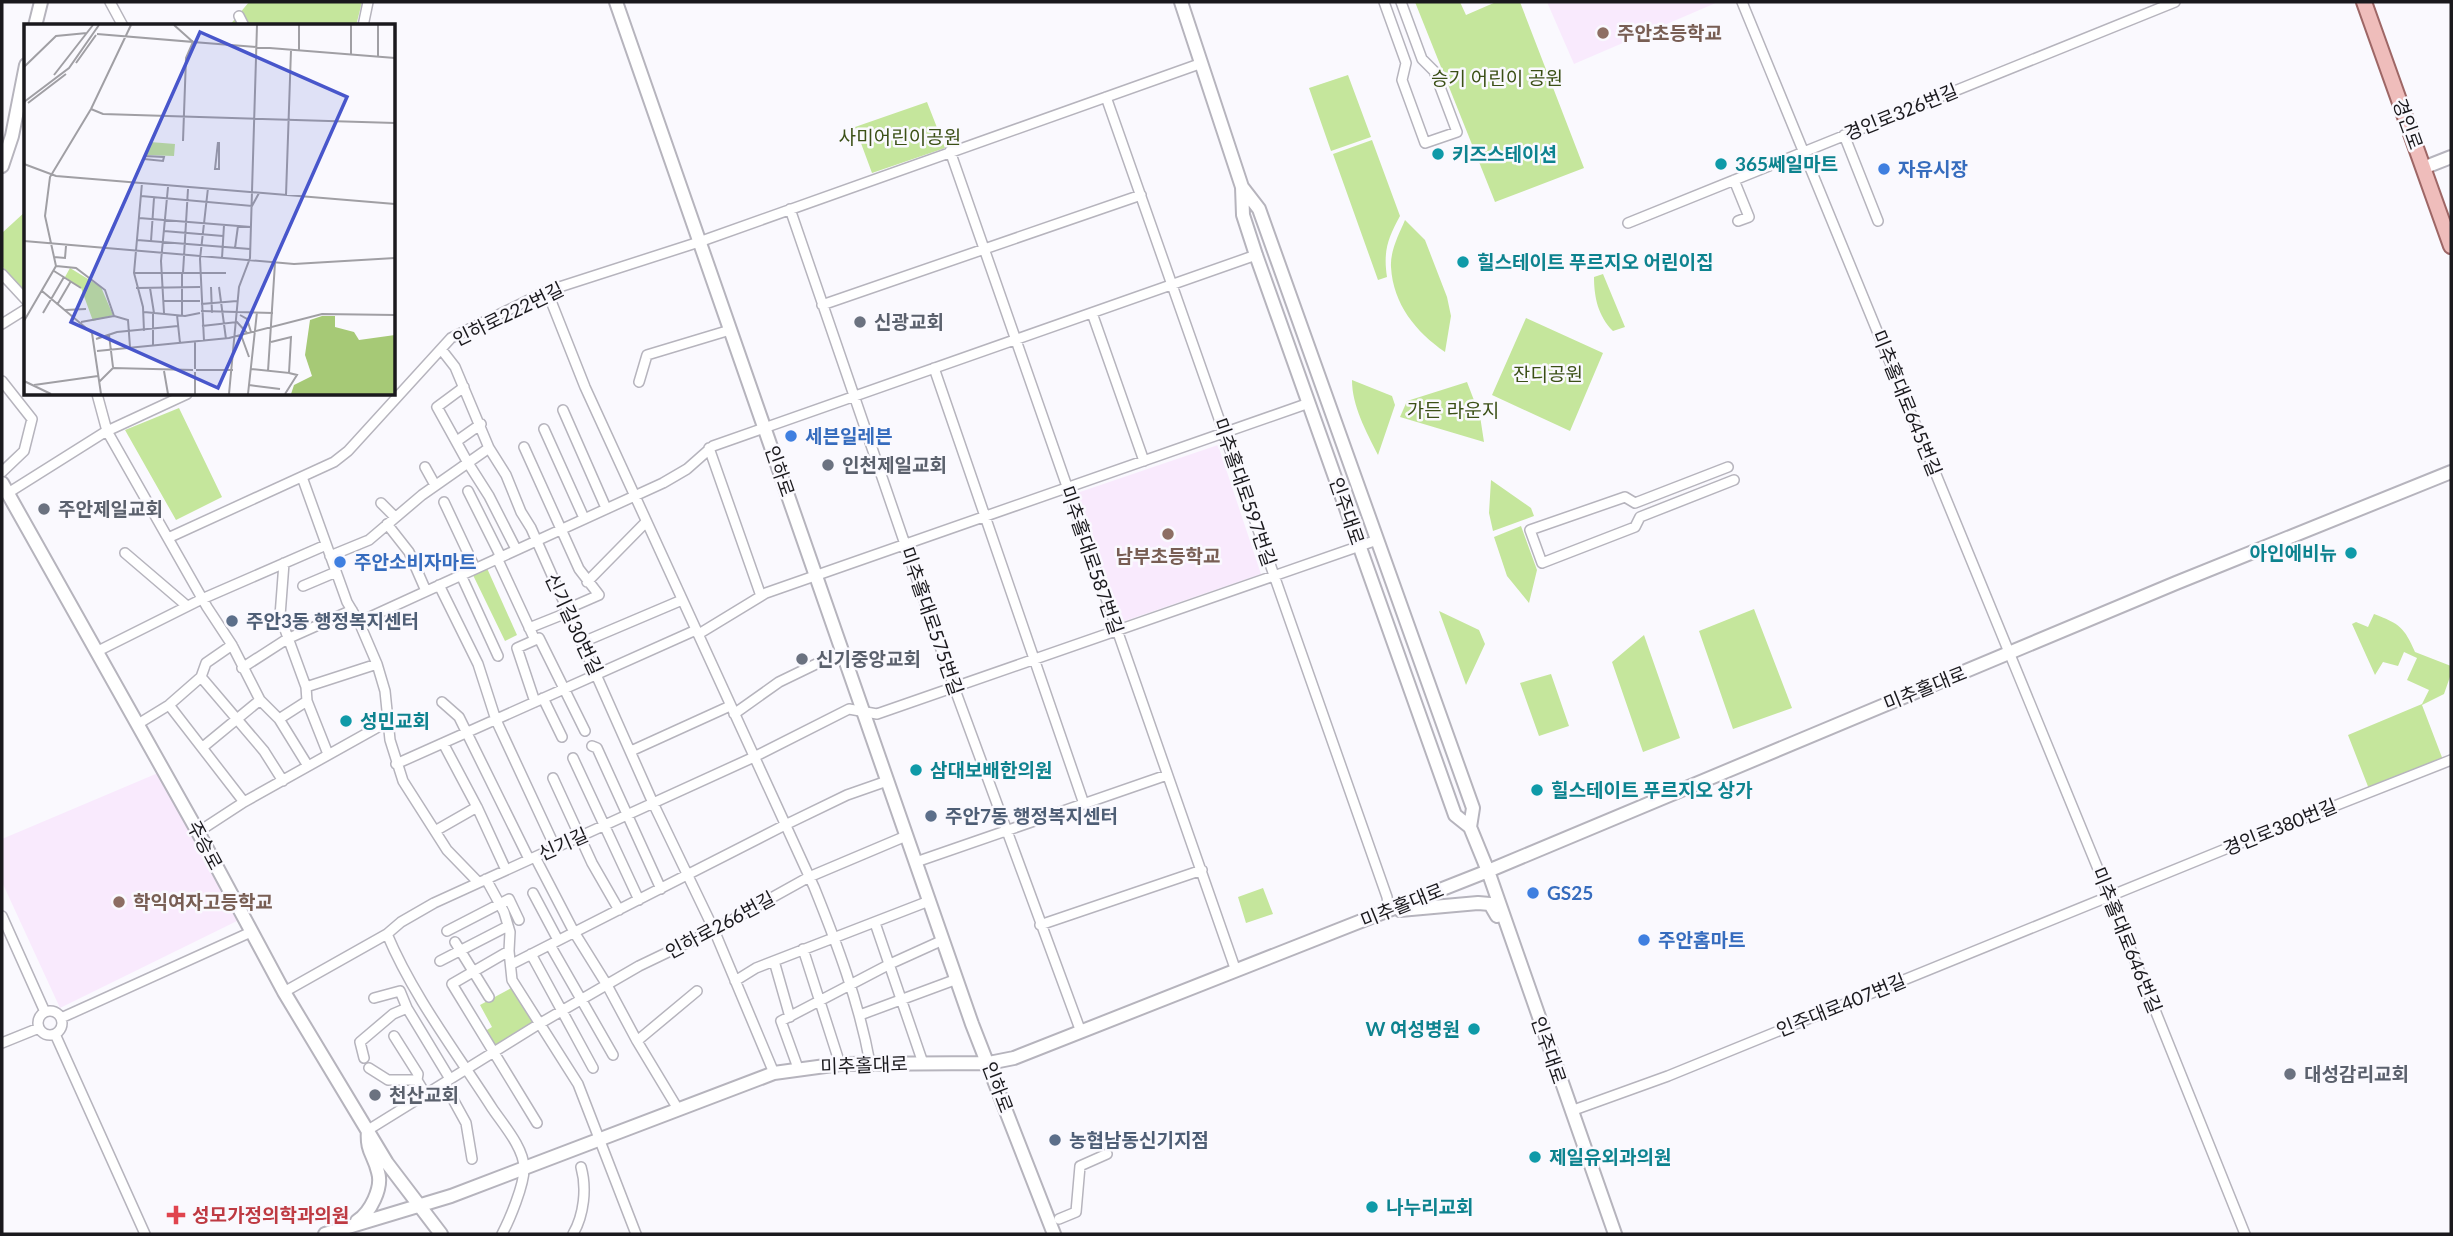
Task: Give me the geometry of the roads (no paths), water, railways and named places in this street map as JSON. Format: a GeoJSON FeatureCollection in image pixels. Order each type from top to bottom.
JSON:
{"type":"FeatureCollection","features":[{"type":"Feature","properties":{"kind":"main road"},"geometry":{"type":"LineString","coordinates":[[36,24],[41,2]]}},
{"type":"Feature","properties":{"kind":"main road","name":"인하로"},"geometry":{"type":"LineString","coordinates":[[617,2],[730,330],[771,425],[816,575],[929,901],[1054,1234]]}},
{"type":"Feature","properties":{"kind":"main road","name":"인주대로"},"geometry":{"type":"LineString","coordinates":[[1181,2],[1242,187],[1243,215],[1256,255],[1455,816],[1470,827]]}},
{"type":"Feature","properties":{"kind":"main road","name":"경인로"},"geometry":{"type":"LineString","coordinates":[[2364,2],[2451,246]]}},
{"type":"Feature","properties":{"kind":"main road"},"geometry":{"type":"LineString","coordinates":[[2,166],[12,136],[24,75]]}},
{"type":"Feature","properties":{"kind":"main road"},"geometry":{"type":"LineString","coordinates":[[2424,168],[2451,157]]}},
{"type":"Feature","properties":{"kind":"main road","name":"인주대로"},"geometry":{"type":"LineString","coordinates":[[1242,187],[1259,209],[1274,248],[1473,808],[1470,827],[1488,871],[1615,1234]]}},
{"type":"Feature","properties":{"kind":"main road","name":"미추홀대로"},"geometry":{"type":"LineString","coordinates":[[325,1234],[452,1196],[774,1073],[839,1064],[989,1063],[1014,1058],[1488,871],[2319,524],[2451,472]]}},
{"type":"Feature","properties":{"kind":"main road","name":"주승로"},"geometry":{"type":"LineString","coordinates":[[5,488],[285,992],[387,1163],[441,1234]]}},
{"type":"Feature","properties":{"kind":"main road"},"geometry":{"type":"LineString","coordinates":[[1389,911],[1490,904],[1509,937]]}},
{"type":"Feature","properties":{"kind":"main road"},"geometry":{"type":"LineString","coordinates":[[341,1228],[360,1219],[368,1212],[373,1202],[379,1178],[367,1145],[368,1130]]}},
{"type":"Feature","properties":{"kind":"street"},"geometry":{"type":"LineString","coordinates":[[110,2],[122,24]]}},
{"type":"Feature","properties":{"kind":"street"},"geometry":{"type":"LineString","coordinates":[[363,24],[368,2]]}},
{"type":"Feature","properties":{"kind":"street"},"geometry":{"type":"LineString","coordinates":[[1384,2],[1406,63],[1402,80],[1425,144],[1457,132],[1434,71],[1422,60],[1401,2]]}},
{"type":"Feature","properties":{"kind":"street","name":"미추홀대로645번길"},"geometry":{"type":"LineString","coordinates":[[1742,2],[2009,654]]}},
{"type":"Feature","properties":{"kind":"street","name":"경인로326번길"},"geometry":{"type":"LineString","coordinates":[[1628,223],[2175,2]]}},
{"type":"Feature","properties":{"kind":"street"},"geometry":{"type":"LineString","coordinates":[[239,16],[243,24]]}},
{"type":"Feature","properties":{"kind":"street","name":"인하로222번길"},"geometry":{"type":"LineString","coordinates":[[168,538],[334,462],[348,451],[451,338],[547,291],[699,242],[1202,63]]}},
{"type":"Feature","properties":{"kind":"street","name":"미추홀대로597번길"},"geometry":{"type":"LineString","coordinates":[[1106,97],[1384,888],[1389,911]]}},
{"type":"Feature","properties":{"kind":"street"},"geometry":{"type":"LineString","coordinates":[[1844,135],[1878,221]]}},
{"type":"Feature","properties":{"kind":"street","name":"미추홀대로587번길"},"geometry":{"type":"LineString","coordinates":[[950,151],[1236,971]]}},
{"type":"Feature","properties":{"kind":"street"},"geometry":{"type":"LineString","coordinates":[[1734,180],[1749,217],[1738,221]]}},
{"type":"Feature","properties":{"kind":"street"},"geometry":{"type":"LineString","coordinates":[[822,305],[1141,195]]}},
{"type":"Feature","properties":{"kind":"street","name":"미추홀대로575번길"},"geometry":{"type":"LineString","coordinates":[[790,209],[954,687],[1081,1032]]}},
{"type":"Feature","properties":{"kind":"street"},"geometry":{"type":"LineString","coordinates":[[359,622],[663,484],[687,469],[709,449],[1256,255]]}},
{"type":"Feature","properties":{"kind":"street"},"geometry":{"type":"LineString","coordinates":[[2,274],[24,298]]}},
{"type":"Feature","properties":{"kind":"street"},"geometry":{"type":"LineString","coordinates":[[547,291],[585,387],[835,938],[860,1015],[870,1063]]}},
{"type":"Feature","properties":{"kind":"street"},"geometry":{"type":"LineString","coordinates":[[2,324],[24,310]]}},
{"type":"Feature","properties":{"kind":"street"},"geometry":{"type":"LineString","coordinates":[[1092,313],[1144,461]]}},
{"type":"Feature","properties":{"kind":"street"},"geometry":{"type":"LineString","coordinates":[[639,382],[647,355],[730,330]]}},
{"type":"Feature","properties":{"kind":"street","name":"신기길30번길"},"geometry":{"type":"LineString","coordinates":[[441,349],[455,367],[489,448],[506,475],[735,981]]}},
{"type":"Feature","properties":{"kind":"street"},"geometry":{"type":"LineString","coordinates":[[934,368],[1084,804]]}},
{"type":"Feature","properties":{"kind":"street"},"geometry":{"type":"LineString","coordinates":[[2,380],[32,419],[24,451],[2,472]]}},
{"type":"Feature","properties":{"kind":"street"},"geometry":{"type":"LineString","coordinates":[[464,387],[437,407],[489,495],[516,549]]}},
{"type":"Feature","properties":{"kind":"street"},"geometry":{"type":"LineString","coordinates":[[98,396],[107,431],[202,598],[232,645],[260,700],[279,719],[308,766]]}},
{"type":"Feature","properties":{"kind":"street"},"geometry":{"type":"LineString","coordinates":[[5,488],[107,431],[183,396]]}},
{"type":"Feature","properties":{"kind":"street"},"geometry":{"type":"LineString","coordinates":[[396,764],[597,673],[696,632],[702,632],[766,593],[1308,403]]}},
{"type":"Feature","properties":{"kind":"street"},"geometry":{"type":"LineString","coordinates":[[563,410],[606,508]]}},
{"type":"Feature","properties":{"kind":"street"},"geometry":{"type":"LineString","coordinates":[[457,441],[481,424]]}},
{"type":"Feature","properties":{"kind":"street"},"geometry":{"type":"LineString","coordinates":[[544,429],[584,518]]}},
{"type":"Feature","properties":{"kind":"street"},"geometry":{"type":"LineString","coordinates":[[524,447],[587,582],[599,595],[529,628]]}},
{"type":"Feature","properties":{"kind":"street"},"geometry":{"type":"LineString","coordinates":[[330,556],[369,540],[435,485],[489,448]]}},
{"type":"Feature","properties":{"kind":"street"},"geometry":{"type":"LineString","coordinates":[[709,449],[761,596]]}},
{"type":"Feature","properties":{"kind":"street"},"geometry":{"type":"LineString","coordinates":[[425,467],[435,485]]}},
{"type":"Feature","properties":{"kind":"street"},"geometry":{"type":"LineString","coordinates":[[1728,467],[1635,503],[1625,498],[1530,530],[1542,563],[1635,527],[1640,517],[1734,480]]}},
{"type":"Feature","properties":{"kind":"street"},"geometry":{"type":"LineString","coordinates":[[302,477],[336,572],[377,664],[385,691],[387,722],[396,764],[408,790],[447,850],[482,881],[499,903],[510,932],[512,980],[578,1084],[636,1234]]}},
{"type":"Feature","properties":{"kind":"street"},"geometry":{"type":"LineString","coordinates":[[468,491],[535,640]]}},
{"type":"Feature","properties":{"kind":"street"},"geometry":{"type":"LineString","coordinates":[[444,502],[475,568]]}},
{"type":"Feature","properties":{"kind":"street"},"geometry":{"type":"LineString","coordinates":[[381,503],[395,517]]}},
{"type":"Feature","properties":{"kind":"street"},"geometry":{"type":"LineString","coordinates":[[587,582],[646,522]]}},
{"type":"Feature","properties":{"kind":"street"},"geometry":{"type":"LineString","coordinates":[[387,524],[400,539],[426,591]]}},
{"type":"Feature","properties":{"kind":"street"},"geometry":{"type":"LineString","coordinates":[[863,712],[877,714],[1377,540]]}},
{"type":"Feature","properties":{"kind":"street"},"geometry":{"type":"LineString","coordinates":[[96,652],[202,598],[326,545]]}},
{"type":"Feature","properties":{"kind":"street"},"geometry":{"type":"LineString","coordinates":[[125,553],[187,606]]}},
{"type":"Feature","properties":{"kind":"street"},"geometry":{"type":"LineString","coordinates":[[284,564],[280,616],[306,687],[307,701],[328,754]]}},
{"type":"Feature","properties":{"kind":"street"},"geometry":{"type":"LineString","coordinates":[[303,586],[336,572]]}},
{"type":"Feature","properties":{"kind":"street"},"geometry":{"type":"LineString","coordinates":[[461,575],[498,656]]}},
{"type":"Feature","properties":{"kind":"street"},"geometry":{"type":"LineString","coordinates":[[439,585],[478,664],[496,720],[555,848]]}},
{"type":"Feature","properties":{"kind":"street"},"geometry":{"type":"LineString","coordinates":[[583,642],[682,600]]}},
{"type":"Feature","properties":{"kind":"street"},"geometry":{"type":"LineString","coordinates":[[242,668],[287,639],[352,610]]}},
{"type":"Feature","properties":{"kind":"street"},"geometry":{"type":"LineString","coordinates":[[562,737],[539,700],[517,648],[539,638],[585,731]]}},
{"type":"Feature","properties":{"kind":"street"},"geometry":{"type":"LineString","coordinates":[[138,724],[169,705],[201,677],[206,663],[232,645]]}},
{"type":"Feature","properties":{"kind":"street"},"geometry":{"type":"LineString","coordinates":[[631,751],[732,710],[801,670],[843,652]]}},
{"type":"Feature","properties":{"kind":"street","name":"미추홀대로646번길"},"geometry":{"type":"LineString","coordinates":[[2009,654],[2244,1231]]}},
{"type":"Feature","properties":{"kind":"street"},"geometry":{"type":"LineString","coordinates":[[306,687],[377,664]]}},
{"type":"Feature","properties":{"kind":"street"},"geometry":{"type":"LineString","coordinates":[[201,677],[264,751],[283,781]]}},
{"type":"Feature","properties":{"kind":"street"},"geometry":{"type":"LineString","coordinates":[[202,747],[260,700]]}},
{"type":"Feature","properties":{"kind":"street"},"geometry":{"type":"LineString","coordinates":[[279,719],[307,701]]}},
{"type":"Feature","properties":{"kind":"street"},"geometry":{"type":"LineString","coordinates":[[442,702],[459,717],[532,858],[678,1109]]}},
{"type":"Feature","properties":{"kind":"street"},"geometry":{"type":"LineString","coordinates":[[169,705],[244,802]]}},
{"type":"Feature","properties":{"kind":"street","name":"신기길"},"geometry":{"type":"LineString","coordinates":[[285,992],[387,934],[401,922],[434,903],[754,757],[849,709],[863,712]]}},
{"type":"Feature","properties":{"kind":"street"},"geometry":{"type":"LineString","coordinates":[[198,832],[244,802],[387,722]]}},
{"type":"Feature","properties":{"kind":"street"},"geometry":{"type":"LineString","coordinates":[[443,743],[506,870]]}},
{"type":"Feature","properties":{"kind":"street"},"geometry":{"type":"LineString","coordinates":[[592,746],[597,748],[661,889]]}},
{"type":"Feature","properties":{"kind":"street"},"geometry":{"type":"LineString","coordinates":[[573,758],[639,900]]}},
{"type":"Feature","properties":{"kind":"street","name":"경인로380번길"},"geometry":{"type":"LineString","coordinates":[[2109,896],[2451,760]]}},
{"type":"Feature","properties":{"kind":"street"},"geometry":{"type":"LineString","coordinates":[[916,862],[1167,775]]}},
{"type":"Feature","properties":{"kind":"street"},"geometry":{"type":"LineString","coordinates":[[553,778],[579,837],[619,910]]}},
{"type":"Feature","properties":{"kind":"street"},"geometry":{"type":"LineString","coordinates":[[512,964],[785,825],[847,795],[887,781]]}},
{"type":"Feature","properties":{"kind":"street"},"geometry":{"type":"LineString","coordinates":[[435,831],[477,807]]}},
{"type":"Feature","properties":{"kind":"street","name":"인하로266번길"},"geometry":{"type":"LineString","coordinates":[[368,1130],[539,1024],[639,966],[714,930],[809,877],[906,836]]}},
{"type":"Feature","properties":{"kind":"street"},"geometry":{"type":"LineString","coordinates":[[1040,925],[1202,870]]}},
{"type":"Feature","properties":{"kind":"street"},"geometry":{"type":"LineString","coordinates":[[533,893],[554,943],[613,1055]]}},
{"type":"Feature","properties":{"kind":"street","name":"인주대로407번길"},"geometry":{"type":"LineString","coordinates":[[1571,1111],[1668,1076],[2109,896]]}},
{"type":"Feature","properties":{"kind":"street"},"geometry":{"type":"LineString","coordinates":[[447,931],[509,899],[519,920]]}},
{"type":"Feature","properties":{"kind":"street"},"geometry":{"type":"LineString","coordinates":[[774,1073],[735,981],[756,968],[929,901]]}},
{"type":"Feature","properties":{"kind":"street"},"geometry":{"type":"LineString","coordinates":[[2,916],[45,1012]]}},
{"type":"Feature","properties":{"kind":"street"},"geometry":{"type":"LineString","coordinates":[[875,923],[923,1063]]}},
{"type":"Feature","properties":{"kind":"street"},"geometry":{"type":"LineString","coordinates":[[440,961],[457,947],[508,926]]}},
{"type":"Feature","properties":{"kind":"street"},"geometry":{"type":"LineString","coordinates":[[61,1018],[251,932]]}},
{"type":"Feature","properties":{"kind":"street"},"geometry":{"type":"LineString","coordinates":[[387,934],[420,996],[514,1140],[524,1168],[513,1210],[502,1234]]}},
{"type":"Feature","properties":{"kind":"street"},"geometry":{"type":"LineString","coordinates":[[798,1068],[781,1021],[890,964],[943,940]]}},
{"type":"Feature","properties":{"kind":"street"},"geometry":{"type":"LineString","coordinates":[[457,947],[489,997]]}},
{"type":"Feature","properties":{"kind":"street"},"geometry":{"type":"LineString","coordinates":[[803,949],[839,1064]]}},
{"type":"Feature","properties":{"kind":"street"},"geometry":{"type":"LineString","coordinates":[[509,951],[452,984],[537,1123]]}},
{"type":"Feature","properties":{"kind":"street"},"geometry":{"type":"LineString","coordinates":[[531,954],[593,1068]]}},
{"type":"Feature","properties":{"kind":"street"},"geometry":{"type":"LineString","coordinates":[[774,961],[790,1017]]}},
{"type":"Feature","properties":{"kind":"street"},"geometry":{"type":"LineString","coordinates":[[860,1015],[957,979]]}},
{"type":"Feature","properties":{"kind":"street"},"geometry":{"type":"LineString","coordinates":[[374,998],[400,991],[466,1123],[472,1159]]}},
{"type":"Feature","properties":{"kind":"street"},"geometry":{"type":"LineString","coordinates":[[637,1041],[697,991]]}},
{"type":"Feature","properties":{"kind":"street"},"geometry":{"type":"LineString","coordinates":[[364,1058],[360,1042],[393,1014],[407,1008]]}},
{"type":"Feature","properties":{"kind":"street"},"geometry":{"type":"LineString","coordinates":[[45,1012],[56,1013],[61,1018]]}},
{"type":"Feature","properties":{"kind":"street"},"geometry":{"type":"LineString","coordinates":[[45,1012],[38,1020],[39,1028],[48,1035],[55,1034],[60,1029],[61,1018]]}},
{"type":"Feature","properties":{"kind":"street"},"geometry":{"type":"LineString","coordinates":[[2,1043],[39,1028]]}},
{"type":"Feature","properties":{"kind":"street"},"geometry":{"type":"LineString","coordinates":[[55,1034],[145,1234]]}},
{"type":"Feature","properties":{"kind":"street"},"geometry":{"type":"LineString","coordinates":[[394,1036],[418,1074],[417,1080],[426,1095]]}},
{"type":"Feature","properties":{"kind":"street"},"geometry":{"type":"LineString","coordinates":[[369,1069],[388,1080],[417,1080]]}},
{"type":"Feature","properties":{"kind":"street"},"geometry":{"type":"LineString","coordinates":[[1059,1220],[1076,1212],[1080,1166],[1107,1154]]}},
{"type":"Feature","properties":{"kind":"street"},"geometry":{"type":"LineString","coordinates":[[573,1234],[586,1183],[581,1167]]}},
{"type":"Feature","properties":{"kind":"place","name":"주안초등학교"},"geometry":{"type":"Point","coordinates":[1603,33]}},
{"type":"Feature","properties":{"kind":"place","name":"키즈스테이션"},"geometry":{"type":"Point","coordinates":[1438,154]}},
{"type":"Feature","properties":{"kind":"place","name":"365쎄일마트"},"geometry":{"type":"Point","coordinates":[1721,164]}},
{"type":"Feature","properties":{"kind":"place","name":"자유시장"},"geometry":{"type":"Point","coordinates":[1884,169]}},
{"type":"Feature","properties":{"kind":"place","name":"힐스테이트 푸르지오 어린이집"},"geometry":{"type":"Point","coordinates":[1463,262]}},
{"type":"Feature","properties":{"kind":"place","name":"신광교회"},"geometry":{"type":"Point","coordinates":[860,322]}},
{"type":"Feature","properties":{"kind":"place","name":"세븐일레븐"},"geometry":{"type":"Point","coordinates":[791,436]}},
{"type":"Feature","properties":{"kind":"place","name":"인천제일교회"},"geometry":{"type":"Point","coordinates":[828,465]}},
{"type":"Feature","properties":{"kind":"place","name":"주안제일교회"},"geometry":{"type":"Point","coordinates":[44,509]}},
{"type":"Feature","properties":{"kind":"place","name":"남부초등학교"},"geometry":{"type":"Point","coordinates":[1168,534]}},
{"type":"Feature","properties":{"kind":"place","name":"아인에비뉴"},"geometry":{"type":"Point","coordinates":[2351,553]}},
{"type":"Feature","properties":{"kind":"place","name":"주안소비자마트"},"geometry":{"type":"Point","coordinates":[340,562]}},
{"type":"Feature","properties":{"kind":"place","name":"주안3동 행정복지센터"},"geometry":{"type":"Point","coordinates":[232,621]}},
{"type":"Feature","properties":{"kind":"place","name":"신기중앙교회"},"geometry":{"type":"Point","coordinates":[802,659]}},
{"type":"Feature","properties":{"kind":"place","name":"성민교회"},"geometry":{"type":"Point","coordinates":[346,721]}},
{"type":"Feature","properties":{"kind":"place","name":"삼대보배한의원"},"geometry":{"type":"Point","coordinates":[916,770]}},
{"type":"Feature","properties":{"kind":"place","name":"힐스테이트 푸르지오 상가"},"geometry":{"type":"Point","coordinates":[1537,790]}},
{"type":"Feature","properties":{"kind":"place","name":"주안7동 행정복지센터"},"geometry":{"type":"Point","coordinates":[931,816]}},
{"type":"Feature","properties":{"kind":"place","name":"GS25"},"geometry":{"type":"Point","coordinates":[1533,893]}},
{"type":"Feature","properties":{"kind":"place","name":"학익여자고등학교"},"geometry":{"type":"Point","coordinates":[119,902]}},
{"type":"Feature","properties":{"kind":"place","name":"주안홈마트"},"geometry":{"type":"Point","coordinates":[1644,940]}},
{"type":"Feature","properties":{"kind":"place","name":"W 여성병원"},"geometry":{"type":"Point","coordinates":[1474,1029]}},
{"type":"Feature","properties":{"kind":"place","name":"대성감리교회"},"geometry":{"type":"Point","coordinates":[2290,1074]}},
{"type":"Feature","properties":{"kind":"place","name":"천산교회"},"geometry":{"type":"Point","coordinates":[375,1095]}},
{"type":"Feature","properties":{"kind":"place","name":"농협남동신기지점"},"geometry":{"type":"Point","coordinates":[1055,1140]}},
{"type":"Feature","properties":{"kind":"place","name":"제일유외과의원"},"geometry":{"type":"Point","coordinates":[1535,1157]}},
{"type":"Feature","properties":{"kind":"place","name":"나누리교회"},"geometry":{"type":"Point","coordinates":[1372,1207]}},
{"type":"Feature","properties":{"kind":"place","name":"성모가정의학과의원"},"geometry":{"type":"Point","coordinates":[176,1215]}},
{"type":"Feature","properties":{"kind":"park label","name":"승기 어린이 공원"},"geometry":{"type":"Point","coordinates":[1497,78]}},
{"type":"Feature","properties":{"kind":"park label","name":"사미어린이공원"},"geometry":{"type":"Point","coordinates":[900,137]}},
{"type":"Feature","properties":{"kind":"park label","name":"잔디공원"},"geometry":{"type":"Point","coordinates":[1548,374]}},
{"type":"Feature","properties":{"kind":"park label","name":"가든 라운지"},"geometry":{"type":"Point","coordinates":[1453,410]}}]}
